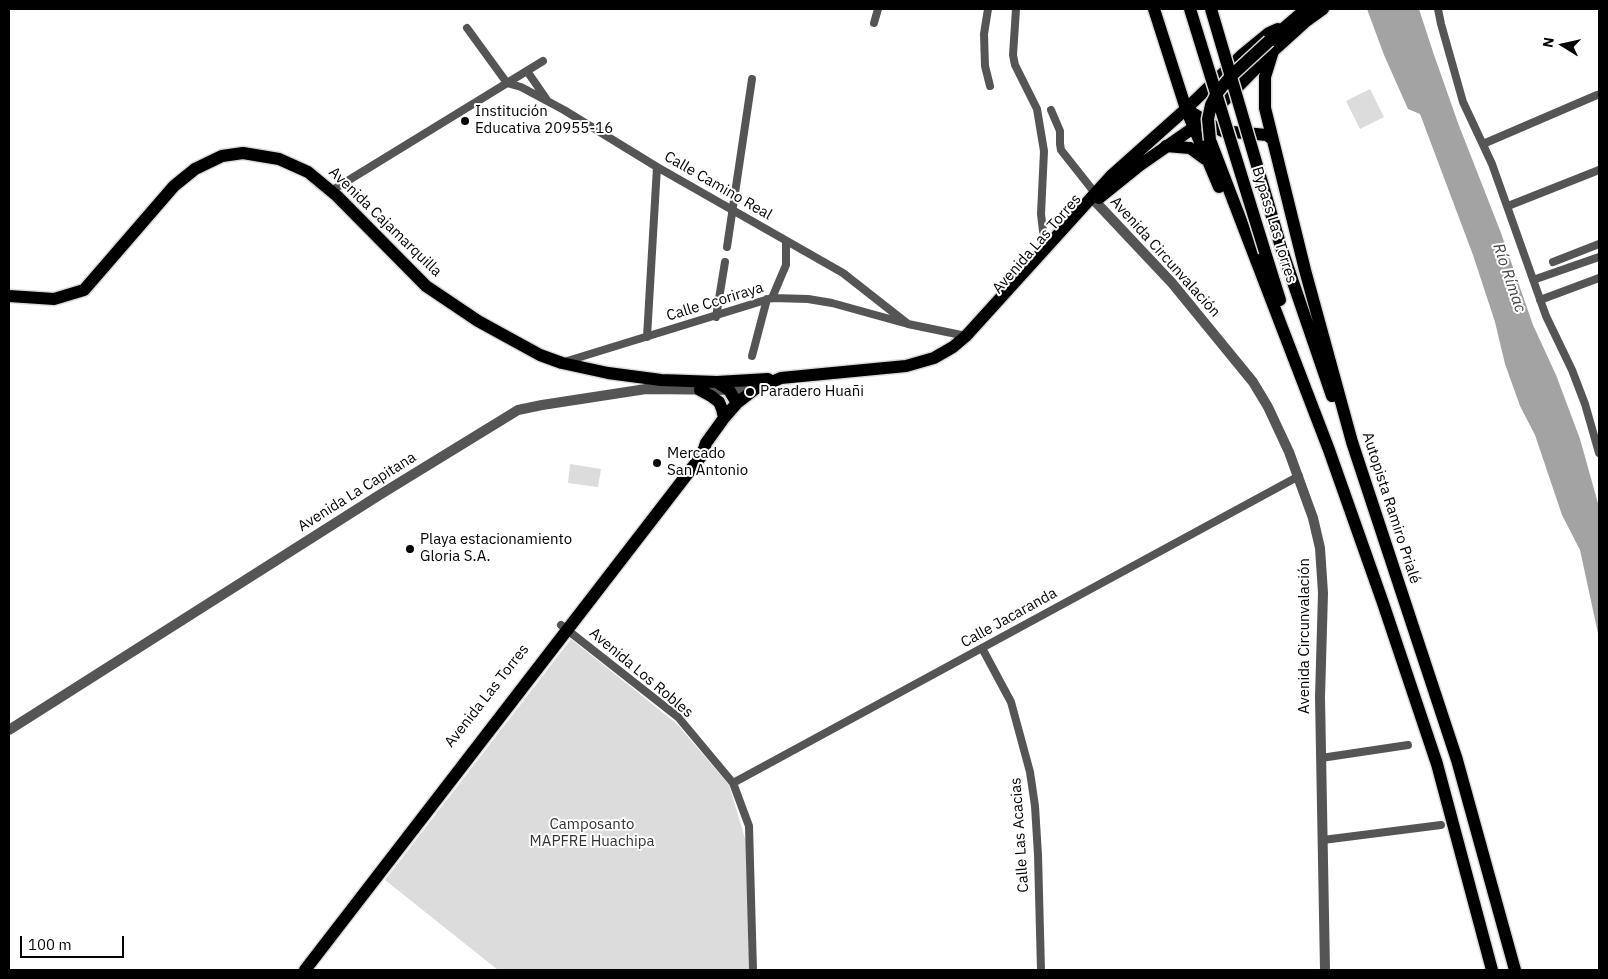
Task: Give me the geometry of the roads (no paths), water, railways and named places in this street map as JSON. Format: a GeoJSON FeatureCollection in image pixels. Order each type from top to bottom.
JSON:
{"type":"FeatureCollection","features":[{"type":"Feature","properties":{"kind":"main road"},"geometry":{"type":"LineString","coordinates":[[1154,9],[1193,128],[1224,197],[1264,295],[1288,342]]}},
{"type":"Feature","properties":{"kind":"main road","name":"Bypass Las Torres"},"geometry":{"type":"LineString","coordinates":[[1190,9],[1264,252],[1329,450]]}},
{"type":"Feature","properties":{"kind":"main road","name":"Bypass Las Torres"},"geometry":{"type":"LineString","coordinates":[[1212,9],[1281,247],[1334,402],[1352,442]]}},
{"type":"Feature","properties":{"kind":"main road","name":"Avenida Las Torres"},"geometry":{"type":"LineString","coordinates":[[757,388],[903,373],[922,369],[945,359],[964,346],[985,326],[1013,295],[1111,176],[1260,40],[1269,33],[1285,27],[1314,10]]}},
{"type":"Feature","properties":{"kind":"main road","name":"Avenida Las Torres"},"geometry":{"type":"LineString","coordinates":[[306,970],[696,451],[706,443],[737,403],[757,388],[781,378],[915,365],[940,356],[966,336],[1048,244],[1094,197],[1205,120],[1271,46],[1314,10]]}},
{"type":"Feature","properties":{"kind":"main road"},"geometry":{"type":"LineString","coordinates":[[1285,27],[1271,46],[1231,76],[1217,93],[1208,119],[1210,140],[1216,160],[1329,450],[1383,603],[1436,764],[1492,970]]}},
{"type":"Feature","properties":{"kind":"main road","name":"Autopista Ramiro Prialé"},"geometry":{"type":"LineString","coordinates":[[1271,46],[1264,92],[1265,108],[1305,270],[1352,442],[1446,724],[1515,970]]}},
{"type":"Feature","properties":{"kind":"main road"},"geometry":{"type":"LineString","coordinates":[[1186,109],[1226,132],[1264,135],[1269,136],[1272,140]]}},
{"type":"Feature","properties":{"kind":"main road"},"geometry":{"type":"LineString","coordinates":[[1166,146],[1190,148],[1206,160]]}},
{"type":"Feature","properties":{"kind":"main road","name":"Avenida Cajamarquilla"},"geometry":{"type":"LineString","coordinates":[[9,296],[54,299],[84,290],[174,186],[195,169],[222,156],[243,153],[279,159],[308,172],[331,191],[426,286],[485,325],[540,356],[608,373],[661,380],[717,382],[781,378]]}},
{"type":"Feature","properties":{"kind":"main road"},"geometry":{"type":"LineString","coordinates":[[717,382],[729,390],[737,403]]}},
{"type":"Feature","properties":{"kind":"main road"},"geometry":{"type":"LineString","coordinates":[[700,390],[718,402],[722,408],[724,418]]}},
{"type":"Feature","properties":{"kind":"main road","name":"Avenida Las Torres"},"geometry":{"type":"LineString","coordinates":[[296,970],[564,628]]}},
{"type":"Feature","properties":{"kind":"street"},"geometry":{"type":"LineString","coordinates":[[874,23],[878,9]]}},
{"type":"Feature","properties":{"kind":"street"},"geometry":{"type":"LineString","coordinates":[[988,9],[984,34],[985,66],[990,86]]}},
{"type":"Feature","properties":{"kind":"street"},"geometry":{"type":"LineString","coordinates":[[1016,9],[1013,55],[1015,65],[1037,108],[1044,151],[1041,214],[1043,231],[1048,244]]}},
{"type":"Feature","properties":{"kind":"street"},"geometry":{"type":"LineString","coordinates":[[1438,9],[1463,102],[1483,144],[1508,206],[1546,316],[1572,370],[1585,404],[1599,453]]}},
{"type":"Feature","properties":{"kind":"street"},"geometry":{"type":"LineString","coordinates":[[467,28],[507,83]]}},
{"type":"Feature","properties":{"kind":"street"},"geometry":{"type":"LineString","coordinates":[[331,191],[543,61]]}},
{"type":"Feature","properties":{"kind":"street"},"geometry":{"type":"LineString","coordinates":[[527,71],[547,101]]}},
{"type":"Feature","properties":{"kind":"street"},"geometry":{"type":"LineString","coordinates":[[728,247],[752,79]]}},
{"type":"Feature","properties":{"kind":"street","name":"Calle Camino Real"},"geometry":{"type":"LineString","coordinates":[[507,83],[521,87],[547,101],[656,167],[844,273],[908,324]]}},
{"type":"Feature","properties":{"kind":"street"},"geometry":{"type":"LineString","coordinates":[[1483,144],[1597,95]]}},
{"type":"Feature","properties":{"kind":"street"},"geometry":{"type":"LineString","coordinates":[[1051,110],[1060,131],[1061,150],[1094,197]]}},
{"type":"Feature","properties":{"kind":"street"},"geometry":{"type":"LineString","coordinates":[[647,337],[656,167]]}},
{"type":"Feature","properties":{"kind":"street"},"geometry":{"type":"LineString","coordinates":[[1508,206],[1599,170]]}},
{"type":"Feature","properties":{"kind":"street","name":"Avenida Circunvalación"},"geometry":{"type":"LineString","coordinates":[[1094,197],[1172,284],[1253,382],[1278,428],[1299,476],[1313,518],[1321,560],[1323,626],[1320,697],[1325,970]]}},
{"type":"Feature","properties":{"kind":"street"},"geometry":{"type":"LineString","coordinates":[[752,356],[770,299],[786,265],[786,241]]}},
{"type":"Feature","properties":{"kind":"street"},"geometry":{"type":"LineString","coordinates":[[1553,262],[1599,244]]}},
{"type":"Feature","properties":{"kind":"street"},"geometry":{"type":"LineString","coordinates":[[1533,280],[1599,257]]}},
{"type":"Feature","properties":{"kind":"street"},"geometry":{"type":"LineString","coordinates":[[716,317],[725,262]]}},
{"type":"Feature","properties":{"kind":"street"},"geometry":{"type":"LineString","coordinates":[[1540,300],[1599,278]]}},
{"type":"Feature","properties":{"kind":"street","name":"Calle Ccoriraya"},"geometry":{"type":"LineString","coordinates":[[562,363],[770,299],[808,299],[832,303],[908,324],[966,336]]}},
{"type":"Feature","properties":{"kind":"street","name":"Avenida La Capitana"},"geometry":{"type":"LineString","coordinates":[[9,730],[381,494],[518,410],[646,389],[729,390],[757,388]]}},
{"type":"Feature","properties":{"kind":"street","name":"Calle Jacaranda"},"geometry":{"type":"LineString","coordinates":[[733,784],[1299,476]]}},
{"type":"Feature","properties":{"kind":"street","name":"Avenida Los Robles"},"geometry":{"type":"LineString","coordinates":[[564,628],[678,717],[733,784],[750,826],[752,970]]}},
{"type":"Feature","properties":{"kind":"street","name":"Calle Las Acacias"},"geometry":{"type":"LineString","coordinates":[[982,648],[1011,702],[1030,772],[1035,806],[1038,855],[1040,970]]}},
{"type":"Feature","properties":{"kind":"street"},"geometry":{"type":"LineString","coordinates":[[1321,758],[1408,745]]}},
{"type":"Feature","properties":{"kind":"street"},"geometry":{"type":"LineString","coordinates":[[1323,840],[1441,825]]}},
{"type":"Feature","properties":{"kind":"water","name":"Río Rímac"},"geometry":{"type":"Polygon","coordinates":[[[1367,9],[1419,9],[1458,123],[1501,233],[1533,325],[1556,375],[1580,439],[1599,507],[1599,638],[1580,550],[1562,515],[1535,435],[1520,406],[1505,364],[1495,322],[1473,255],[1420,114],[1408,109],[1384,55],[1367,9]]]}},
{"type":"Feature","properties":{"kind":"place","name":"Institución Educativa 20955-16"},"geometry":{"type":"Point","coordinates":[465,121]}},
{"type":"Feature","properties":{"kind":"place","name":"Paradero Huañi"},"geometry":{"type":"Point","coordinates":[750,392]}},
{"type":"Feature","properties":{"kind":"place","name":"Mercado San Antonio"},"geometry":{"type":"Point","coordinates":[657,463]}},
{"type":"Feature","properties":{"kind":"place","name":"Playa estacionamiento Gloria S.A."},"geometry":{"type":"Point","coordinates":[410,549]}},
{"type":"Feature","properties":{"kind":"park label","name":"Camposanto MAPFRE Huachipa"},"geometry":{"type":"Point","coordinates":[592,834]}}]}
